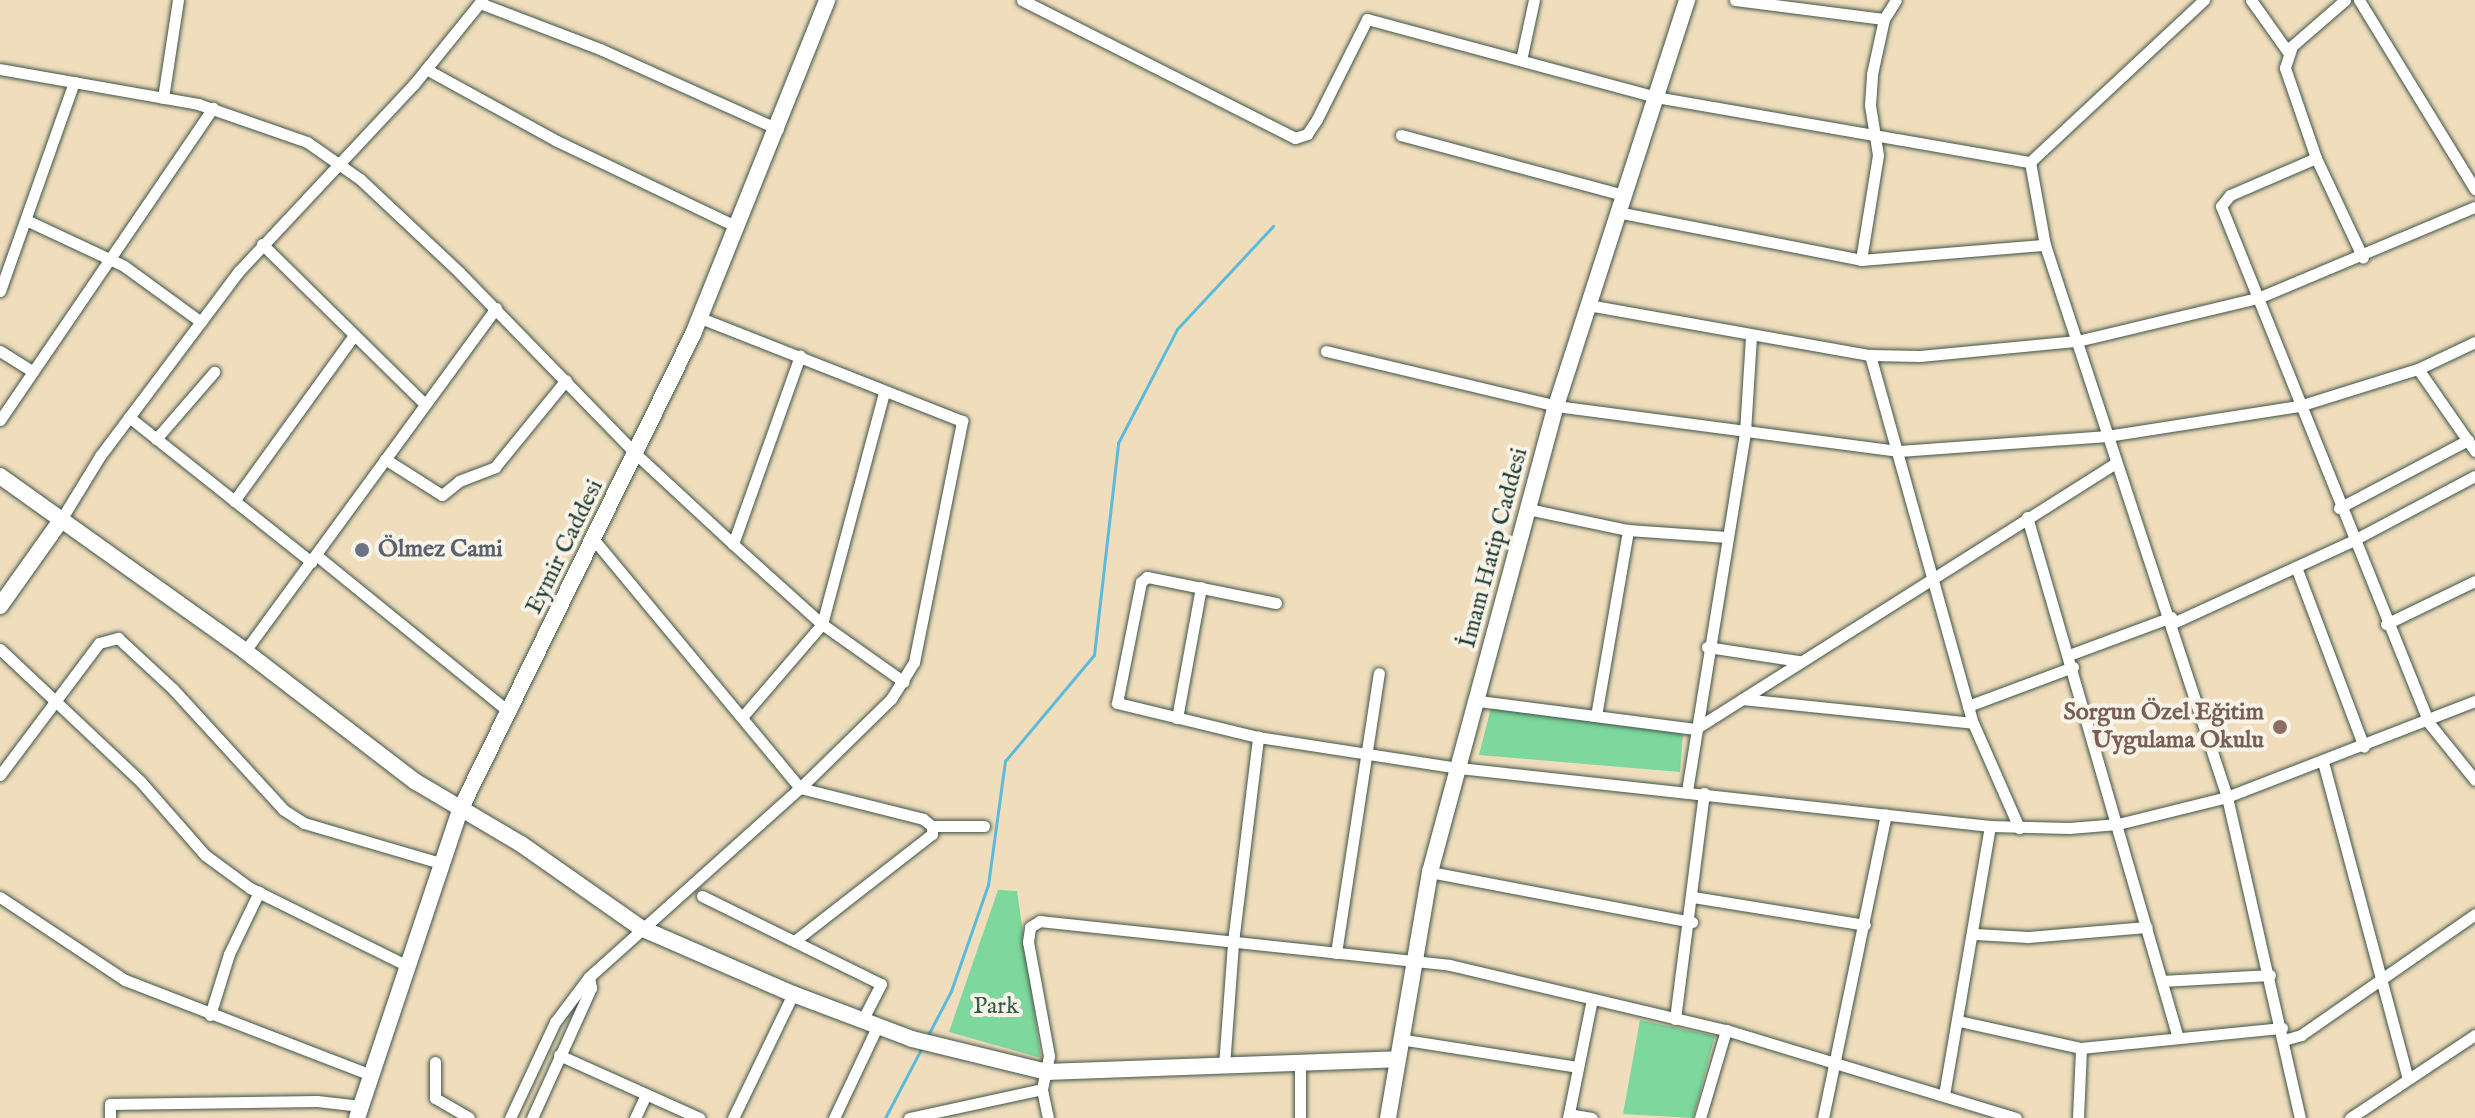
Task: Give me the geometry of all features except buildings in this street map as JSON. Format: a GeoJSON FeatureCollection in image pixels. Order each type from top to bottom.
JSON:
{"type":"FeatureCollection","features":[{"type":"Feature","properties":{"kind":"street"},"geometry":{"type":"LineString","coordinates":[[163,98],[178,0]]}},
{"type":"Feature","properties":{"kind":"street","name":"Eymir Caddesi"},"geometry":{"type":"LineString","coordinates":[[359,1112],[440,863],[461,808],[637,455],[700,318],[827,0]]}},
{"type":"Feature","properties":{"kind":"street"},"geometry":{"type":"LineString","coordinates":[[1022,0],[1295,138],[1307,134],[1317,119],[1367,19],[1656,97],[2030,162]]}},
{"type":"Feature","properties":{"kind":"street"},"geometry":{"type":"LineString","coordinates":[[1521,60],[1534,0]]}},
{"type":"Feature","properties":{"kind":"street","name":"İmam Hatip Caddesi"},"geometry":{"type":"LineString","coordinates":[[1388,1118],[1412,959],[1430,872],[1479,701],[1556,406],[1687,0]]}},
{"type":"Feature","properties":{"kind":"street"},"geometry":{"type":"LineString","coordinates":[[1735,0],[1884,19]]}},
{"type":"Feature","properties":{"kind":"street"},"geometry":{"type":"LineString","coordinates":[[1861,260],[1878,155],[1870,105],[1884,19],[1896,0]]}},
{"type":"Feature","properties":{"kind":"street"},"geometry":{"type":"LineString","coordinates":[[2030,162],[2204,0]]}},
{"type":"Feature","properties":{"kind":"street"},"geometry":{"type":"LineString","coordinates":[[2251,0],[2288,52],[2289,88],[2316,158],[2363,258]]}},
{"type":"Feature","properties":{"kind":"street"},"geometry":{"type":"LineString","coordinates":[[2288,52],[2345,0]]}},
{"type":"Feature","properties":{"kind":"street"},"geometry":{"type":"LineString","coordinates":[[2359,0],[2475,189]]}},
{"type":"Feature","properties":{"kind":"street"},"geometry":{"type":"LineString","coordinates":[[0,606],[129,417],[262,244],[426,69],[481,1],[600,49],[778,129]]}},
{"type":"Feature","properties":{"kind":"street"},"geometry":{"type":"LineString","coordinates":[[0,69],[213,108],[307,142],[337,163],[496,308],[637,455],[733,544],[822,624],[904,682]]}},
{"type":"Feature","properties":{"kind":"street"},"geometry":{"type":"LineString","coordinates":[[426,69],[557,141],[737,227]]}},
{"type":"Feature","properties":{"kind":"street"},"geometry":{"type":"LineString","coordinates":[[0,291],[74,82]]}},
{"type":"Feature","properties":{"kind":"street"},"geometry":{"type":"LineString","coordinates":[[0,420],[31,370],[213,108]]}},
{"type":"Feature","properties":{"kind":"street"},"geometry":{"type":"LineString","coordinates":[[1401,135],[1623,195]]}},
{"type":"Feature","properties":{"kind":"street"},"geometry":{"type":"LineString","coordinates":[[2316,158],[2222,200],[2352,541],[2429,723],[2475,780]]}},
{"type":"Feature","properties":{"kind":"street"},"geometry":{"type":"LineString","coordinates":[[2030,162],[2045,245],[2114,464],[2172,620],[2227,797],[2270,975],[2300,1118]]}},
{"type":"Feature","properties":{"kind":"street"},"geometry":{"type":"LineString","coordinates":[[1588,305],[1870,355],[1920,356],[2077,341],[2258,298],[2363,258],[2475,207]]}},
{"type":"Feature","properties":{"kind":"street"},"geometry":{"type":"LineString","coordinates":[[1617,212],[1861,260],[2045,245]]}},
{"type":"Feature","properties":{"kind":"street"},"geometry":{"type":"LineString","coordinates":[[26,220],[108,259],[201,322]]}},
{"type":"Feature","properties":{"kind":"street"},"geometry":{"type":"LineString","coordinates":[[262,244],[425,404]]}},
{"type":"Feature","properties":{"kind":"street"},"geometry":{"type":"LineString","coordinates":[[245,651],[496,308]]}},
{"type":"Feature","properties":{"kind":"street"},"geometry":{"type":"LineString","coordinates":[[510,1118],[555,1022],[589,977],[800,788],[904,682],[914,662],[964,425],[953,415],[884,392],[700,318]]}},
{"type":"Feature","properties":{"kind":"street"},"geometry":{"type":"LineString","coordinates":[[234,501],[354,335]]}},
{"type":"Feature","properties":{"kind":"street"},"geometry":{"type":"LineString","coordinates":[[1687,791],[1707,647],[1745,432],[1751,336]]}},
{"type":"Feature","properties":{"kind":"street"},"geometry":{"type":"LineString","coordinates":[[1326,351],[1556,406],[1899,451],[2107,436],[2299,406],[2418,369],[2475,342]]}},
{"type":"Feature","properties":{"kind":"street"},"geometry":{"type":"LineString","coordinates":[[0,351],[31,370]]}},
{"type":"Feature","properties":{"kind":"street"},"geometry":{"type":"LineString","coordinates":[[1870,355],[1935,573],[1973,723],[2019,828]]}},
{"type":"Feature","properties":{"kind":"street"},"geometry":{"type":"LineString","coordinates":[[733,544],[800,356]]}},
{"type":"Feature","properties":{"kind":"street"},"geometry":{"type":"LineString","coordinates":[[2339,508],[2471,445],[2418,369]]}},
{"type":"Feature","properties":{"kind":"street"},"geometry":{"type":"LineString","coordinates":[[156,439],[214,372]]}},
{"type":"Feature","properties":{"kind":"street"},"geometry":{"type":"LineString","coordinates":[[385,459],[442,495],[459,481],[495,467],[566,380]]}},
{"type":"Feature","properties":{"kind":"street"},"geometry":{"type":"LineString","coordinates":[[743,716],[822,624],[884,392]]}},
{"type":"Feature","properties":{"kind":"street"},"geometry":{"type":"LineString","coordinates":[[129,417],[509,712]]}},
{"type":"Feature","properties":{"kind":"street"},"geometry":{"type":"LineString","coordinates":[[1479,701],[1695,729],[1935,573],[2114,464]]}},
{"type":"Feature","properties":{"kind":"street"},"geometry":{"type":"LineString","coordinates":[[0,476],[59,523],[245,651],[416,782],[461,808],[641,928],[793,994],[943,1049],[1047,1072],[1396,1059]]}},
{"type":"Feature","properties":{"kind":"street"},"geometry":{"type":"LineString","coordinates":[[1968,706],[2296,567],[2475,476]]}},
{"type":"Feature","properties":{"kind":"street"},"geometry":{"type":"LineString","coordinates":[[1528,509],[1628,530],[1727,537]]}},
{"type":"Feature","properties":{"kind":"street"},"geometry":{"type":"LineString","coordinates":[[2027,517],[2178,1038]]}},
{"type":"Feature","properties":{"kind":"street"},"geometry":{"type":"LineString","coordinates":[[1596,716],[1628,530]]}},
{"type":"Feature","properties":{"kind":"street"},"geometry":{"type":"LineString","coordinates":[[595,541],[800,788],[923,819],[932,826],[984,826]]}},
{"type":"Feature","properties":{"kind":"street"},"geometry":{"type":"LineString","coordinates":[[2296,567],[2364,747]]}},
{"type":"Feature","properties":{"kind":"street"},"geometry":{"type":"LineString","coordinates":[[1276,603],[1160,578],[1141,582],[1117,703],[1258,737],[1363,755],[2019,828],[2118,824],[2227,797],[2429,723],[2475,701]]}},
{"type":"Feature","properties":{"kind":"street"},"geometry":{"type":"LineString","coordinates":[[2386,624],[2475,581]]}},
{"type":"Feature","properties":{"kind":"street"},"geometry":{"type":"LineString","coordinates":[[1177,718],[1201,587]]}},
{"type":"Feature","properties":{"kind":"street"},"geometry":{"type":"LineString","coordinates":[[0,775],[99,643],[118,638],[173,689],[284,810],[304,823],[440,863]]}},
{"type":"Feature","properties":{"kind":"street"},"geometry":{"type":"LineString","coordinates":[[1707,647],[1799,661]]}},
{"type":"Feature","properties":{"kind":"street"},"geometry":{"type":"LineString","coordinates":[[0,649],[57,698],[205,855],[259,892],[406,965]]}},
{"type":"Feature","properties":{"kind":"street"},"geometry":{"type":"LineString","coordinates":[[1336,953],[1363,755],[1379,673]]}},
{"type":"Feature","properties":{"kind":"street"},"geometry":{"type":"LineString","coordinates":[[1742,698],[1973,723]]}},
{"type":"Feature","properties":{"kind":"street"},"geometry":{"type":"LineString","coordinates":[[1224,1066],[1233,942],[1258,737]]}},
{"type":"Feature","properties":{"kind":"street"},"geometry":{"type":"LineString","coordinates":[[2323,762],[2408,1079]]}},
{"type":"Feature","properties":{"kind":"street"},"geometry":{"type":"LineString","coordinates":[[1675,1019],[1692,922],[1704,793]]}},
{"type":"Feature","properties":{"kind":"street"},"geometry":{"type":"LineString","coordinates":[[1823,1118],[1886,814]]}},
{"type":"Feature","properties":{"kind":"street"},"geometry":{"type":"LineString","coordinates":[[796,940],[932,834],[932,826]]}},
{"type":"Feature","properties":{"kind":"street"},"geometry":{"type":"LineString","coordinates":[[1944,1095],[1975,934],[1990,826]]}},
{"type":"Feature","properties":{"kind":"street"},"geometry":{"type":"LineString","coordinates":[[1430,872],[1692,922]]}},
{"type":"Feature","properties":{"kind":"street"},"geometry":{"type":"LineString","coordinates":[[210,1015],[229,954],[259,892]]}},
{"type":"Feature","properties":{"kind":"street"},"geometry":{"type":"LineString","coordinates":[[702,896],[881,984],[870,1024],[834,1118]]}},
{"type":"Feature","properties":{"kind":"street"},"geometry":{"type":"LineString","coordinates":[[0,897],[125,980],[371,1075]]}},
{"type":"Feature","properties":{"kind":"street"},"geometry":{"type":"LineString","coordinates":[[1693,897],[1865,925]]}},
{"type":"Feature","properties":{"kind":"street"},"geometry":{"type":"LineString","coordinates":[[1959,1021],[2081,1048],[2178,1038],[2301,1035],[2475,914]]}},
{"type":"Feature","properties":{"kind":"street"},"geometry":{"type":"LineString","coordinates":[[1048,1118],[1042,1089],[1047,1072],[1030,927],[1052,921],[1412,959],[1726,1030],[1837,1061],[2016,1118]]}},
{"type":"Feature","properties":{"kind":"street"},"geometry":{"type":"LineString","coordinates":[[1975,934],[2028,937],[2147,927]]}},
{"type":"Feature","properties":{"kind":"street"},"geometry":{"type":"LineString","coordinates":[[2162,981],[2270,975]]}},
{"type":"Feature","properties":{"kind":"street"},"geometry":{"type":"LineString","coordinates":[[532,1118],[591,988],[589,977]]}},
{"type":"Feature","properties":{"kind":"street"},"geometry":{"type":"LineString","coordinates":[[733,1118],[793,994]]}},
{"type":"Feature","properties":{"kind":"street"},"geometry":{"type":"LineString","coordinates":[[1592,999],[1568,1116],[1592,1118]]}},
{"type":"Feature","properties":{"kind":"street"},"geometry":{"type":"LineString","coordinates":[[1700,1118],[1726,1030]]}},
{"type":"Feature","properties":{"kind":"street"},"geometry":{"type":"LineString","coordinates":[[2350,1118],[2475,1035]]}},
{"type":"Feature","properties":{"kind":"street"},"geometry":{"type":"LineString","coordinates":[[1399,1039],[1578,1067]]}},
{"type":"Feature","properties":{"kind":"street"},"geometry":{"type":"LineString","coordinates":[[2078,1118],[2081,1048]]}},
{"type":"Feature","properties":{"kind":"street"},"geometry":{"type":"LineString","coordinates":[[559,1055],[699,1118]]}},
{"type":"Feature","properties":{"kind":"street"},"geometry":{"type":"LineString","coordinates":[[1300,1061],[1300,1118]]}},
{"type":"Feature","properties":{"kind":"street"},"geometry":{"type":"LineString","coordinates":[[435,1062],[435,1098],[469,1118]]}},
{"type":"Feature","properties":{"kind":"street"},"geometry":{"type":"LineString","coordinates":[[909,1118],[1042,1089]]}},
{"type":"Feature","properties":{"kind":"street"},"geometry":{"type":"LineString","coordinates":[[635,1118],[646,1094]]}},
{"type":"Feature","properties":{"kind":"street"},"geometry":{"type":"LineString","coordinates":[[110,1118],[110,1104],[317,1101],[359,1112]]}},
{"type":"Feature","properties":{"kind":"green space"},"geometry":{"type":"Polygon","coordinates":[[[1491,708],[1683,733],[1680,772],[1479,755],[1491,708]]]}},
{"type":"Feature","properties":{"kind":"green space","name":"Park"},"geometry":{"type":"Polygon","coordinates":[[[998,890],[1017,891],[1041,1058],[949,1032],[998,890]]]}},
{"type":"Feature","properties":{"kind":"green space"},"geometry":{"type":"Polygon","coordinates":[[[1640,1020],[1715,1036],[1693,1118],[1623,1114],[1640,1020]]]}},
{"type":"Feature","properties":{"kind":"waterway"},"geometry":{"type":"LineString","coordinates":[[928,1035],[951,991],[988,885],[1005,761],[1094,655],[1118,443],[1177,329],[1273,226]]}},
{"type":"Feature","properties":{"kind":"waterway"},"geometry":{"type":"LineString","coordinates":[[885,1118],[921,1049]]}},
{"type":"Feature","properties":{"kind":"place","name":"Ölmez Cami"},"geometry":{"type":"Point","coordinates":[362,550]}},
{"type":"Feature","properties":{"kind":"place","name":"Sorgun Özel Eğitim Uygulama Okulu"},"geometry":{"type":"Point","coordinates":[2280,727]}}]}
